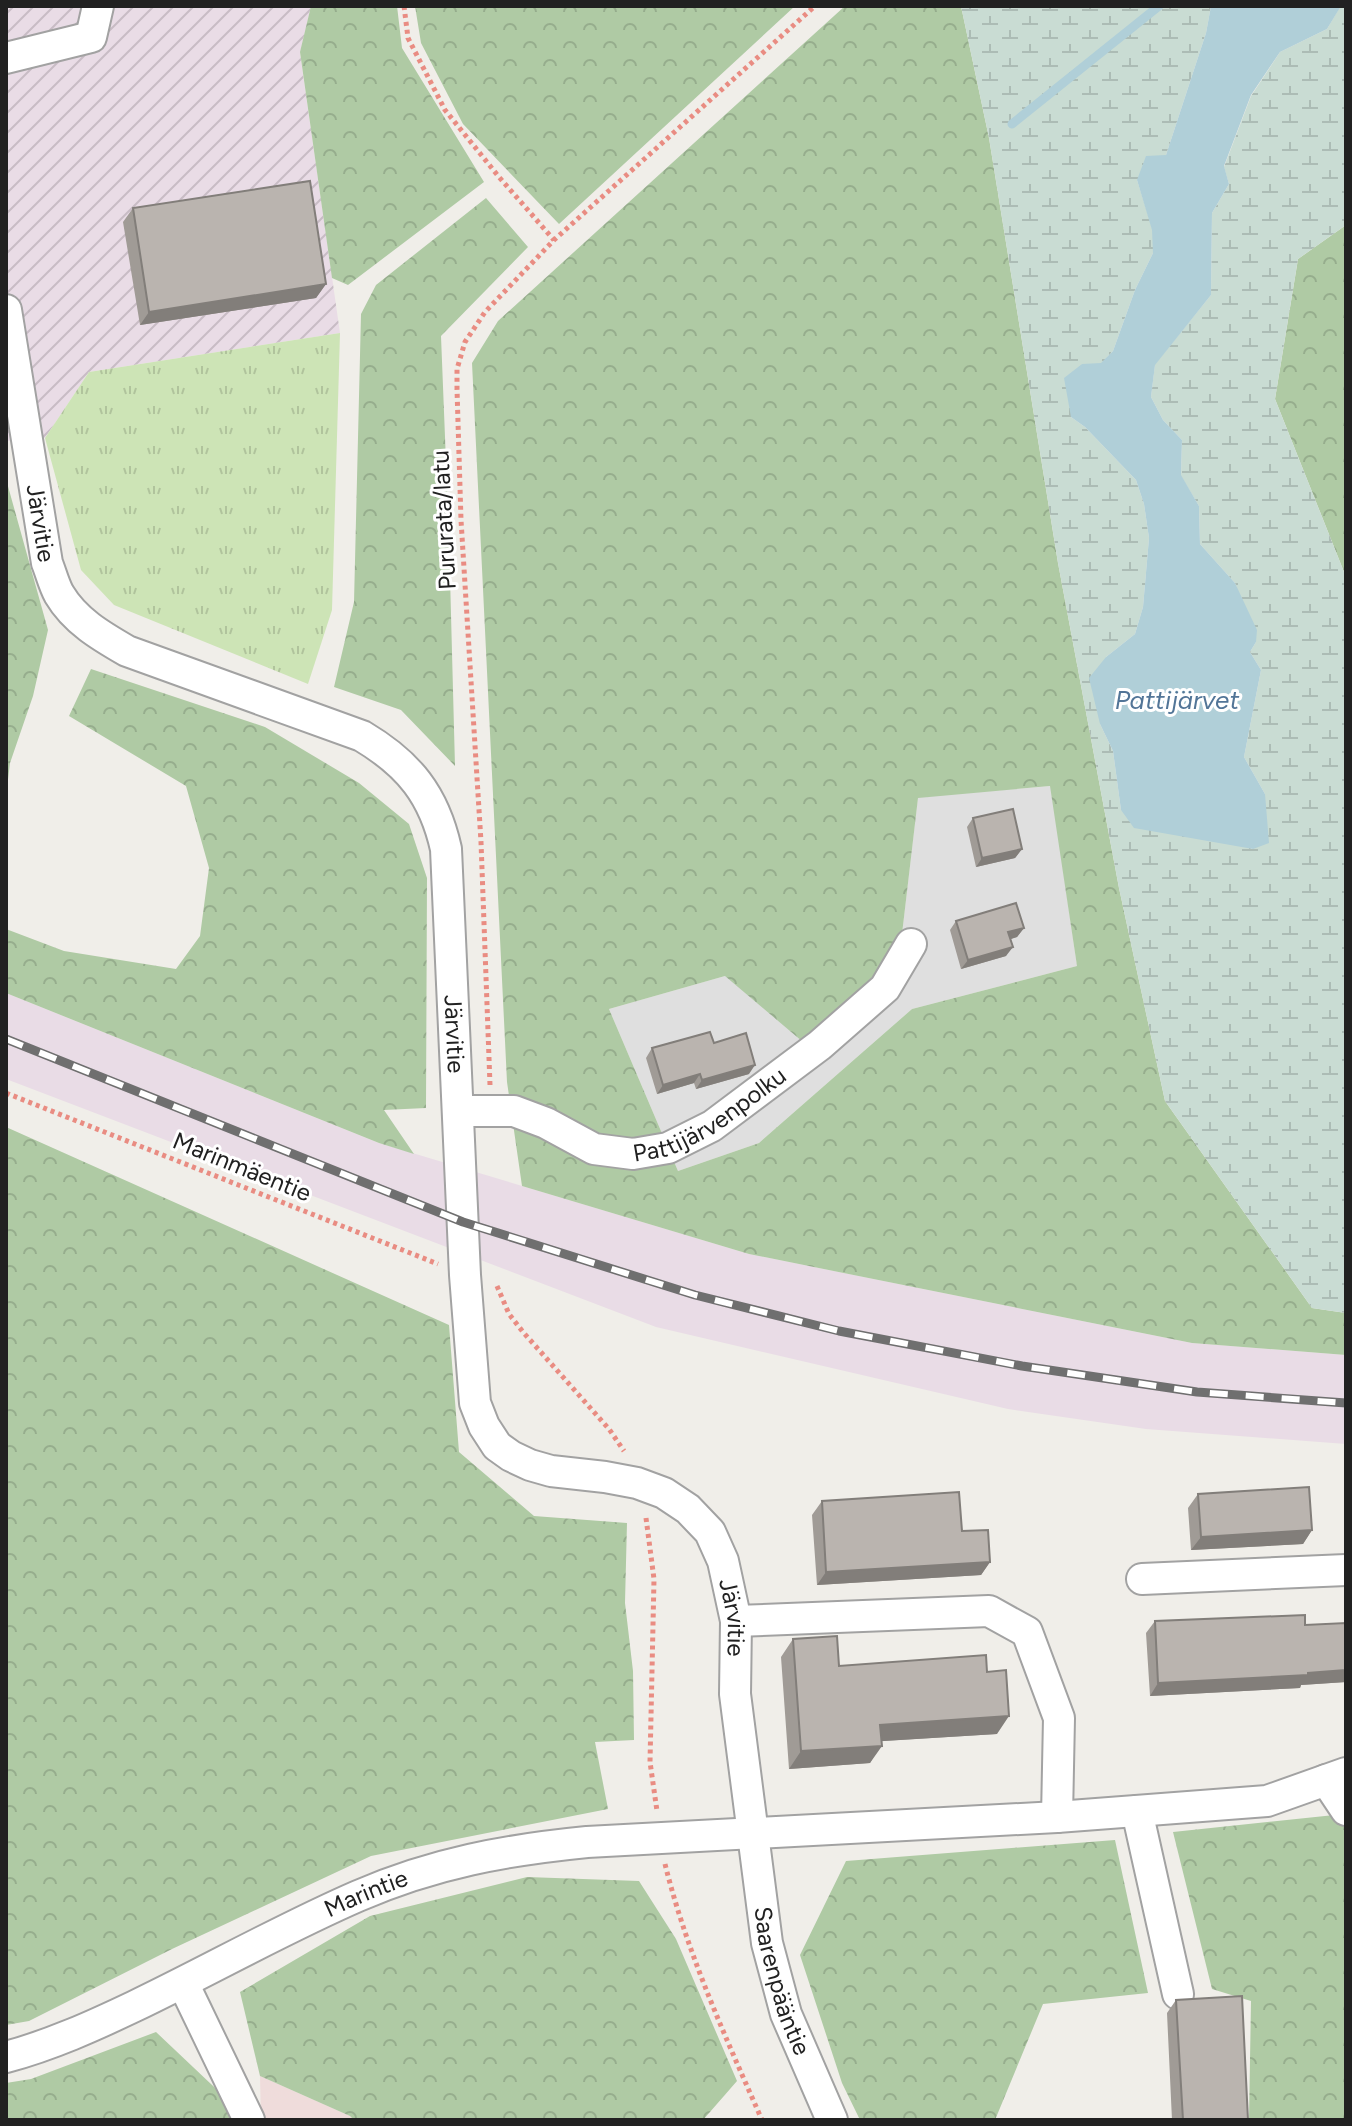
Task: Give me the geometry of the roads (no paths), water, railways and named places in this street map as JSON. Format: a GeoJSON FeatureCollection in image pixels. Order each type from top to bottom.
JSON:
{"type":"FeatureCollection","features":[{"type":"Feature","properties":{"kind":"street"},"geometry":{"type":"LineString","coordinates":[[6,58],[91,37],[98,6]]}},
{"type":"Feature","properties":{"kind":"street","name":"Järvitie"},"geometry":{"type":"LineString","coordinates":[[6,310],[47,563],[58,592],[73,614],[95,633],[127,651],[362,736],[386,751],[425,792],[440,824],[446,849],[465,1275],[475,1403],[484,1426],[497,1446],[520,1461],[551,1471],[637,1483],[664,1493],[688,1509],[710,1532],[723,1561],[736,1621],[735,1694],[753,1833]]}},
{"type":"Feature","properties":{"kind":"street","name":"Pattijärvenpolku"},"geometry":{"type":"LineString","coordinates":[[459,1111],[514,1111],[546,1123],[594,1149],[633,1154],[668,1148],[712,1126],[820,1045],[885,988],[911,944]]}},
{"type":"Feature","properties":{"kind":"street"},"geometry":{"type":"LineString","coordinates":[[1142,1579],[1346,1570]]}},
{"type":"Feature","properties":{"kind":"street"},"geometry":{"type":"LineString","coordinates":[[736,1621],[989,1611],[1027,1632],[1059,1718],[1057,1817]]}},
{"type":"Feature","properties":{"kind":"street"},"geometry":{"type":"LineString","coordinates":[[1336,1777],[1346,1810]]}},
{"type":"Feature","properties":{"kind":"street","name":"Marintie"},"geometry":{"type":"LineString","coordinates":[[6,2057],[80,2032],[361,1895],[463,1860],[524,1848],[587,1842],[1057,1817],[1267,1801],[1336,1777]]}},
{"type":"Feature","properties":{"kind":"street"},"geometry":{"type":"LineString","coordinates":[[1137,1811],[1178,1994]]}},
{"type":"Feature","properties":{"kind":"street","name":"Saarenpääntie"},"geometry":{"type":"LineString","coordinates":[[753,1833],[774,1977],[786,2014],[832,2120]]}},
{"type":"Feature","properties":{"kind":"street"},"geometry":{"type":"LineString","coordinates":[[183,1983],[249,2120]]}},
{"type":"Feature","properties":{"kind":"water","name":"Pattijärvet"},"geometry":{"type":"Polygon","coordinates":[[[1211,6],[1341,6],[1327,29],[1280,52],[1251,95],[1224,166],[1229,184],[1212,213],[1211,295],[1155,365],[1151,397],[1163,420],[1182,440],[1181,475],[1199,506],[1200,544],[1235,583],[1257,630],[1256,642],[1250,652],[1261,670],[1244,757],[1265,794],[1269,843],[1253,849],[1134,828],[1121,810],[1113,751],[1100,724],[1089,678],[1106,657],[1135,634],[1143,607],[1149,538],[1144,504],[1136,480],[1085,427],[1071,417],[1064,378],[1082,364],[1101,363],[1113,351],[1135,290],[1153,253],[1152,230],[1137,180],[1146,156],[1166,155],[1206,33],[1211,6]]]}},
{"type":"Feature","properties":{"kind":"waterway"},"geometry":{"type":"LineString","coordinates":[[1012,124],[1159,6]]}},
{"type":"Feature","properties":{"kind":"railway"},"geometry":{"type":"LineString","coordinates":[[6,1039],[463,1222],[695,1295],[839,1331],[1022,1366],[1197,1392],[1346,1403]]}}]}
